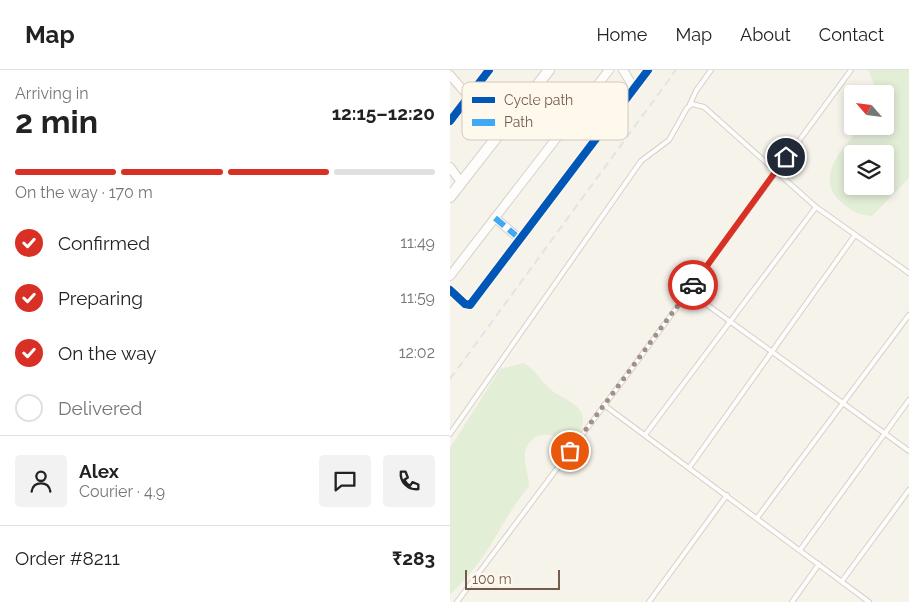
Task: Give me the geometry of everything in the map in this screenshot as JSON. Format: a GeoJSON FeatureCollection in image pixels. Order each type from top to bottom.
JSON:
{"type":"FeatureCollection","features":[{"type":"Feature","properties":{"kind":"main road"},"geometry":{"type":"LineString","coordinates":[[540,82],[549,70]]}},
{"type":"Feature","properties":{"kind":"main road"},"geometry":{"type":"LineString","coordinates":[[450,197],[494,140]]}},
{"type":"Feature","properties":{"kind":"street"},"geometry":{"type":"LineString","coordinates":[[480,82],[489,70]]}},
{"type":"Feature","properties":{"kind":"street"},"geometry":{"type":"LineString","coordinates":[[600,82],[609,70]]}},
{"type":"Feature","properties":{"kind":"street"},"geometry":{"type":"LineString","coordinates":[[622,70],[634,88]]}},
{"type":"Feature","properties":{"kind":"street"},"geometry":{"type":"LineString","coordinates":[[628,96],[648,70]]}},
{"type":"Feature","properties":{"kind":"street"},"geometry":{"type":"LineString","coordinates":[[450,75],[462,89]]}},
{"type":"Feature","properties":{"kind":"street"},"geometry":{"type":"LineString","coordinates":[[450,121],[462,106]]}},
{"type":"Feature","properties":{"kind":"street"},"geometry":{"type":"LineString","coordinates":[[450,276],[555,140]]}},
{"type":"Feature","properties":{"kind":"street"},"geometry":{"type":"LineString","coordinates":[[450,290],[465,304],[470,305],[595,140]]}},
{"type":"Feature","properties":{"kind":"street"},"geometry":{"type":"LineString","coordinates":[[450,167],[461,182]]}},
{"type":"Feature","properties":{"kind":"street"},"geometry":{"type":"LineString","coordinates":[[494,218],[520,239]]}},
{"type":"Feature","properties":{"kind":"lane"},"geometry":{"type":"LineString","coordinates":[[450,434],[641,161],[669,140],[690,105],[696,91],[711,70]]}},
{"type":"Feature","properties":{"kind":"lane"},"geometry":{"type":"LineString","coordinates":[[457,602],[851,70]]}},
{"type":"Feature","properties":{"kind":"lane"},"geometry":{"type":"LineString","coordinates":[[690,105],[695,103],[704,107],[775,172],[816,206],[909,273]]}},
{"type":"Feature","properties":{"kind":"lane"},"geometry":{"type":"LineString","coordinates":[[645,436],[816,206]]}},
{"type":"Feature","properties":{"kind":"lane"},"geometry":{"type":"LineString","coordinates":[[689,468],[855,235]]}},
{"type":"Feature","properties":{"kind":"lane"},"geometry":{"type":"LineString","coordinates":[[688,291],[909,451]]}},
{"type":"Feature","properties":{"kind":"lane"},"geometry":{"type":"LineString","coordinates":[[757,518],[909,315]]}},
{"type":"Feature","properties":{"kind":"lane"},"geometry":{"type":"LineString","coordinates":[[800,550],[909,400]]}},
{"type":"Feature","properties":{"kind":"lane"},"geometry":{"type":"LineString","coordinates":[[604,405],[870,602]]}},
{"type":"Feature","properties":{"kind":"lane"},"geometry":{"type":"LineString","coordinates":[[842,581],[909,490]]}},
{"type":"Feature","properties":{"kind":"lane"},"geometry":{"type":"LineString","coordinates":[[648,602],[726,496]]}},
{"type":"Feature","properties":{"kind":"lane"},"geometry":{"type":"LineString","coordinates":[[792,602],[819,564]]}},
{"type":"Feature","properties":{"kind":"green space"},"geometry":{"type":"Polygon","coordinates":[[[868,70],[909,70],[909,178],[894,193],[894,145],[846,145],[855,135],[894,135],[894,85],[874,85],[868,70]]]}},
{"type":"Feature","properties":{"kind":"green space"},"geometry":{"type":"Polygon","coordinates":[[[844,148],[844,195],[892,195],[872,216],[859,214],[852,210],[841,202],[833,192],[830,182],[831,172],[844,148]]]}},
{"type":"Feature","properties":{"kind":"green space"},"geometry":{"type":"Polygon","coordinates":[[[523,363],[532,369],[546,386],[579,409],[583,421],[581,429],[576,435],[569,438],[542,435],[532,440],[528,445],[525,462],[529,487],[512,509],[488,549],[450,595],[450,448],[500,369],[523,363]]]}},
{"type":"Feature","properties":{"kind":"railway"},"geometry":{"type":"LineString","coordinates":[[628,136],[676,70]]}},
{"type":"Feature","properties":{"kind":"railway"},"geometry":{"type":"LineString","coordinates":[[450,379],[625,140]]}},
{"type":"Feature","properties":{"kind":"marked path"},"geometry":{"type":"LineString","coordinates":[[495,218],[520,239]]}},
{"type":"Feature","properties":{"kind":"cycle path"},"geometry":{"type":"LineString","coordinates":[[480,82],[489,70]]}},
{"type":"Feature","properties":{"kind":"cycle path"},"geometry":{"type":"LineString","coordinates":[[628,96],[648,70]]}},
{"type":"Feature","properties":{"kind":"cycle path"},"geometry":{"type":"LineString","coordinates":[[450,121],[462,105]]}},
{"type":"Feature","properties":{"kind":"cycle path"},"geometry":{"type":"LineString","coordinates":[[450,290],[465,304],[470,305],[595,140]]}},
{"type":"Feature","properties":{"kind":"way so far"},"geometry":{"type":"LineString","coordinates":[[570,451],[693,285]]}},
{"type":"Feature","properties":{"kind":"route"},"geometry":{"type":"LineString","coordinates":[[693,285],[786,157]]}}]}
